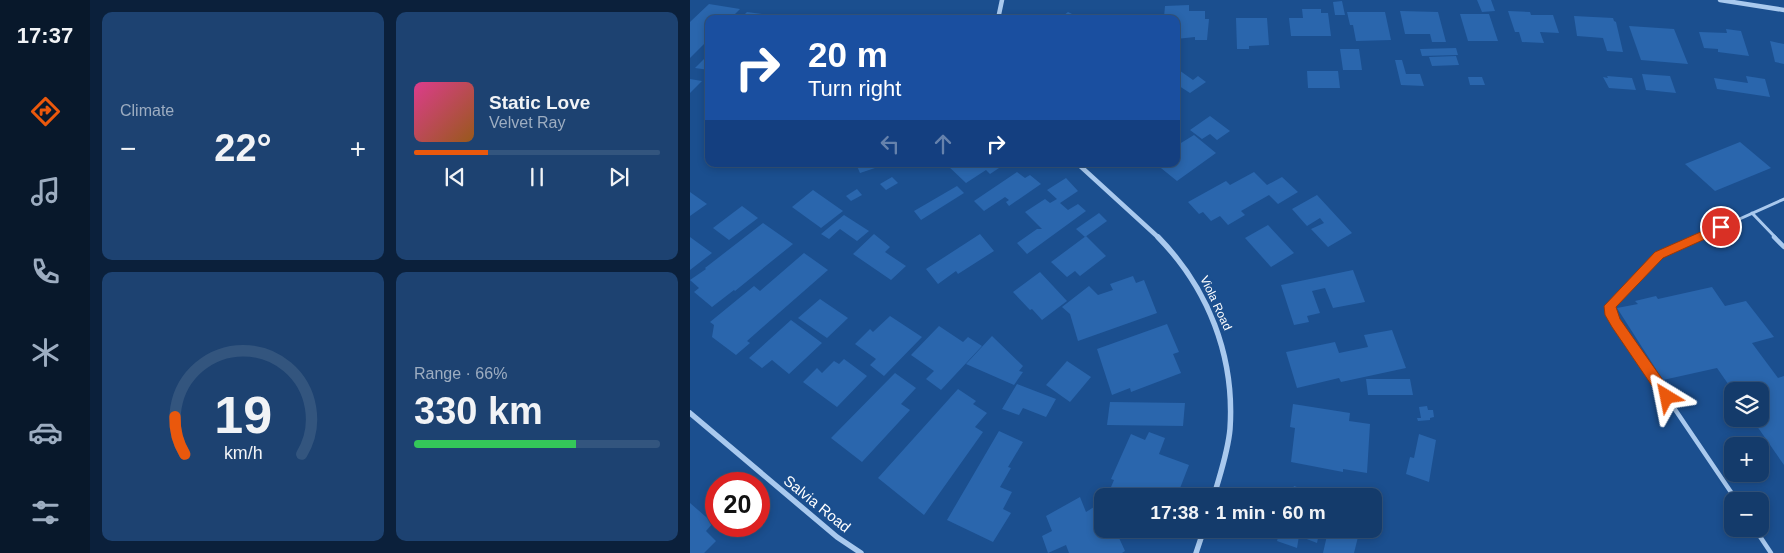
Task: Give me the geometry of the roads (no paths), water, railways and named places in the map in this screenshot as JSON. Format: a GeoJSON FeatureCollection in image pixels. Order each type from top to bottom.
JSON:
{"type":"FeatureCollection","features":[{"type":"Feature","properties":{"kind":"street"},"geometry":{"type":"LineString","coordinates":[[999,15],[1002,0]]}},
{"type":"Feature","properties":{"kind":"street"},"geometry":{"type":"LineString","coordinates":[[1720,0],[1784,10]]}},
{"type":"Feature","properties":{"kind":"street","name":"Viola Road"},"geometry":{"type":"LineString","coordinates":[[1081,167],[1169,249],[1190,275],[1208,306],[1222,344],[1229,394],[1230,431],[1216,488]]}},
{"type":"Feature","properties":{"kind":"street","name":"Salvia Road"},"geometry":{"type":"LineString","coordinates":[[690,413],[836,537],[861,553]]}},
{"type":"Feature","properties":{"kind":"street"},"geometry":{"type":"LineString","coordinates":[[1196,553],[1201,538]]}},
{"type":"Feature","properties":{"kind":"lane"},"geometry":{"type":"LineString","coordinates":[[1731,492],[1616,323],[1611,315],[1610,306],[1659,255],[1784,199]]}},
{"type":"Feature","properties":{"kind":"lane"},"geometry":{"type":"LineString","coordinates":[[1752,213],[1784,247]]}},
{"type":"Feature","properties":{"kind":"lane"},"geometry":{"type":"LineString","coordinates":[[1760,537],[1771,553]]}}]}
